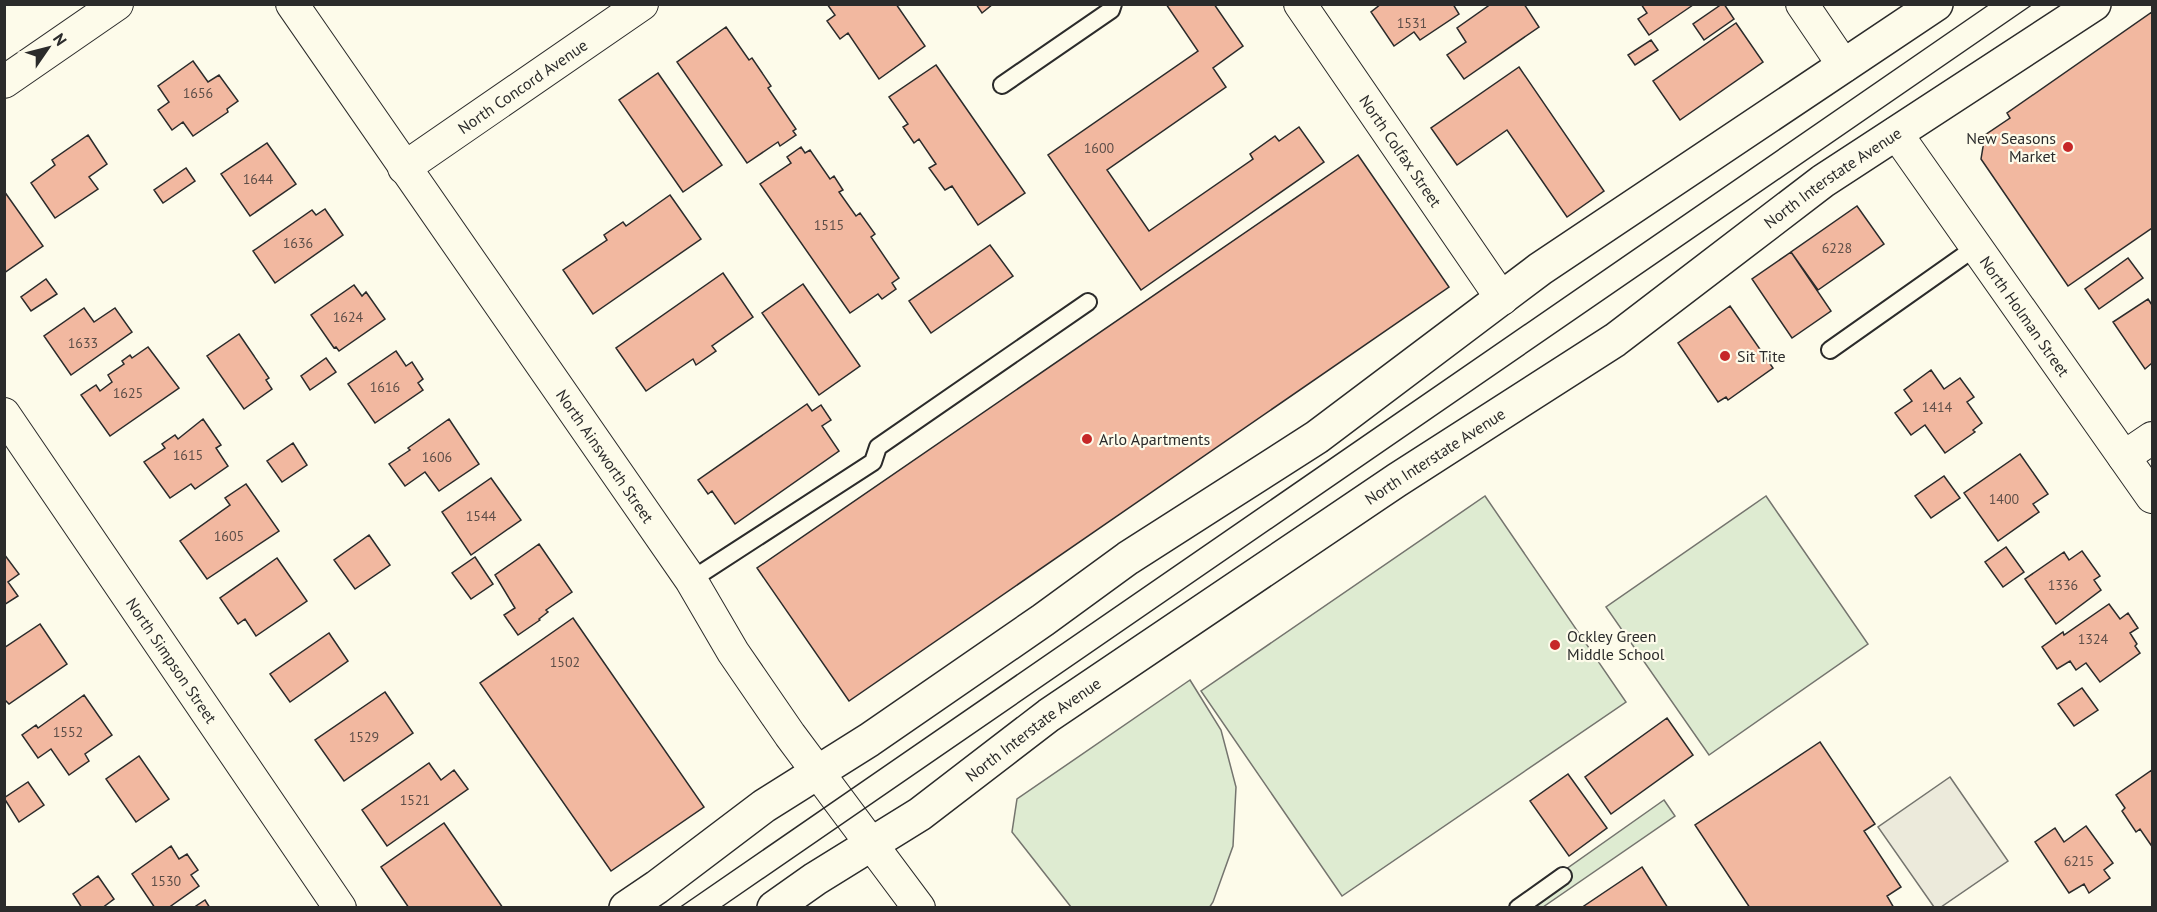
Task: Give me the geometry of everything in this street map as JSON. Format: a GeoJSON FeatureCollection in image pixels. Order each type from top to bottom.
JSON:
{"type":"FeatureCollection","features":[{"type":"Feature","properties":{"kind":"street"},"geometry":{"type":"LineString","coordinates":[[4,82],[117,4]]}},
{"type":"Feature","properties":{"kind":"street","name":"North Ainsworth Street"},"geometry":{"type":"LineString","coordinates":[[292,4],[691,580],[734,652],[817,772],[919,908]]}},
{"type":"Feature","properties":{"kind":"street","name":"North Concord Avenue"},"geometry":{"type":"LineString","coordinates":[[404,168],[642,4]]}},
{"type":"Feature","properties":{"kind":"street","name":"North Colfax Street"},"geometry":{"type":"LineString","coordinates":[[1300,4],[1502,299]]}},
{"type":"Feature","properties":{"kind":"street"},"geometry":{"type":"LineString","coordinates":[[1802,4],[1844,66]]}},
{"type":"Feature","properties":{"kind":"street"},"geometry":{"type":"LineString","coordinates":[[626,908],[764,806],[946,687],[1128,558],[1317,437],[1540,269],[1935,4]]}},
{"type":"Feature","properties":{"kind":"street","name":"North Interstate Avenue"},"geometry":{"type":"LineString","coordinates":[[774,908],[920,814],[1058,709],[1397,480],[1615,340],[1823,181],[2094,4]]}},
{"type":"Feature","properties":{"kind":"street","name":"North Holman Street"},"geometry":{"type":"LineString","coordinates":[[1896,133],[2152,497]]}},
{"type":"Feature","properties":{"kind":"street","name":"North Simpson Street"},"geometry":{"type":"LineString","coordinates":[[4,414],[340,908]]}},
{"type":"Feature","properties":{"kind":"street"},"geometry":{"type":"LineString","coordinates":[[2124,458],[2152,438]]}},
{"type":"Feature","properties":{"kind":"lane"},"geometry":{"type":"LineString","coordinates":[[1002,85],[1111,10],[1113,4]]}},
{"type":"Feature","properties":{"kind":"lane"},"geometry":{"type":"LineString","coordinates":[[1830,350],[1977,247]]}},
{"type":"Feature","properties":{"kind":"lane"},"geometry":{"type":"LineString","coordinates":[[691,580],[873,462],[878,447],[1088,302]]}},
{"type":"Feature","properties":{"kind":"lane"},"geometry":{"type":"LineString","coordinates":[[1518,908],[1563,876]]}},
{"type":"Feature","properties":{"kind":"green space"},"geometry":{"type":"Polygon","coordinates":[[[1485,496],[1626,702],[1342,896],[1201,691],[1485,496]]]}},
{"type":"Feature","properties":{"kind":"green space"},"geometry":{"type":"Polygon","coordinates":[[[1766,496],[1868,644],[1709,755],[1606,607],[1766,496]]]}},
{"type":"Feature","properties":{"kind":"green space"},"geometry":{"type":"Polygon","coordinates":[[[1190,680],[1221,730],[1236,787],[1233,846],[1213,902],[1209,908],[1071,907],[1012,832],[1017,799],[1190,680]]]}},
{"type":"Feature","properties":{"kind":"green space"},"geometry":{"type":"Polygon","coordinates":[[[1664,800],[1675,816],[1543,907],[1536,907],[1528,896],[1664,800]]]}},
{"type":"Feature","properties":{"kind":"shaded area"},"geometry":{"type":"Polygon","coordinates":[[[1950,777],[2008,861],[1941,907],[1934,907],[1878,827],[1950,777]]]}},
{"type":"Feature","properties":{"kind":"building"},"geometry":{"type":"Polygon","coordinates":[[[827,4],[896,4],[925,46],[879,79],[848,33],[840,39],[827,21],[835,15],[827,4]]]}},
{"type":"Feature","properties":{"kind":"building"},"geometry":{"type":"Polygon","coordinates":[[[976,4],[993,4],[982,13],[976,4]]]}},
{"type":"Feature","properties":{"kind":"building"},"geometry":{"type":"Polygon","coordinates":[[[1166,4],[1214,4],[1243,46],[1213,68],[1226,87],[1107,170],[1149,231],[1253,159],[1250,154],[1275,136],[1279,141],[1299,127],[1324,162],[1141,290],[1048,155],[1198,51],[1166,4]]]}},
{"type":"Feature","properties":{"kind":"building"},"geometry":{"type":"Polygon","coordinates":[[[1381,4],[1453,4],[1459,14],[1420,40],[1414,32],[1394,46],[1371,12],[1381,4]]]}},
{"type":"Feature","properties":{"kind":"building"},"geometry":{"type":"Polygon","coordinates":[[[1491,4],[1524,4],[1539,27],[1464,79],[1447,55],[1466,42],[1457,28],[1491,4]]]}},
{"type":"Feature","properties":{"kind":"building"},"geometry":{"type":"Polygon","coordinates":[[[1641,4],[1693,5],[1649,35],[1638,19],[1647,13],[1641,4]]]}},
{"type":"Feature","properties":{"kind":"building"},"geometry":{"type":"Polygon","coordinates":[[[1722,4],[1734,19],[1704,40],[1693,24],[1722,4]]]}},
{"type":"Feature","properties":{"kind":"building","name":"New Seasons Market"},"geometry":{"type":"Polygon","coordinates":[[[2152,12],[2152,228],[2068,286],[1981,159],[1985,135],[2010,118],[2007,113],[2152,12]]]}},
{"type":"Feature","properties":{"kind":"building"},"geometry":{"type":"Polygon","coordinates":[[[1736,23],[1763,62],[1680,120],[1653,81],[1736,23]]]}},
{"type":"Feature","properties":{"kind":"building"},"geometry":{"type":"Polygon","coordinates":[[[726,27],[749,60],[752,58],[771,86],[768,88],[796,129],[793,131],[796,135],[780,146],[778,142],[747,163],[677,62],[726,27]]]}},
{"type":"Feature","properties":{"kind":"building"},"geometry":{"type":"Polygon","coordinates":[[[1651,40],[1658,50],[1635,65],[1628,55],[1651,40]]]}},
{"type":"Feature","properties":{"kind":"building"},"geometry":{"type":"Polygon","coordinates":[[[193,61],[208,82],[219,75],[238,101],[227,109],[228,112],[193,136],[183,122],[172,130],[158,110],[169,102],[158,86],[193,61]]]}},
{"type":"Feature","properties":{"kind":"building"},"geometry":{"type":"Polygon","coordinates":[[[936,65],[1025,193],[978,225],[952,186],[945,190],[929,168],[936,164],[919,139],[914,143],[903,127],[908,124],[889,97],[936,65]]]}},
{"type":"Feature","properties":{"kind":"building"},"geometry":{"type":"Polygon","coordinates":[[[1519,67],[1604,191],[1567,217],[1507,130],[1457,165],[1431,128],[1519,67]]]}},
{"type":"Feature","properties":{"kind":"building"},"geometry":{"type":"Polygon","coordinates":[[[658,73],[722,165],[683,192],[619,100],[658,73]]]}},
{"type":"Feature","properties":{"kind":"building"},"geometry":{"type":"Polygon","coordinates":[[[88,135],[107,164],[89,177],[98,189],[55,218],[31,183],[55,165],[52,160],[88,135]]]}},
{"type":"Feature","properties":{"kind":"building"},"geometry":{"type":"Polygon","coordinates":[[[267,143],[296,184],[250,216],[221,174],[267,143]]]}},
{"type":"Feature","properties":{"kind":"building"},"geometry":{"type":"Polygon","coordinates":[[[801,147],[805,153],[810,150],[830,179],[834,176],[843,190],[839,192],[856,216],[860,213],[875,234],[871,237],[899,278],[892,283],[896,289],[882,299],[878,294],[850,313],[760,184],[791,163],[787,157],[801,147]]]}},
{"type":"Feature","properties":{"kind":"building","name":"Arlo Apartments"},"geometry":{"type":"Polygon","coordinates":[[[1358,155],[1449,287],[849,701],[757,568],[1358,155]]]}},
{"type":"Feature","properties":{"kind":"building"},"geometry":{"type":"Polygon","coordinates":[[[186,168],[195,181],[163,203],[154,190],[186,168]]]}},
{"type":"Feature","properties":{"kind":"building"},"geometry":{"type":"Polygon","coordinates":[[[4,191],[43,246],[4,273],[4,191]]]}},
{"type":"Feature","properties":{"kind":"building"},"geometry":{"type":"Polygon","coordinates":[[[670,195],[701,239],[593,314],[563,270],[607,240],[604,235],[623,222],[626,226],[670,195]]]}},
{"type":"Feature","properties":{"kind":"building"},"geometry":{"type":"Polygon","coordinates":[[[1857,206],[1884,244],[1818,290],[1791,252],[1857,206]]]}},
{"type":"Feature","properties":{"kind":"building"},"geometry":{"type":"Polygon","coordinates":[[[325,209],[343,235],[275,283],[253,251],[312,210],[316,215],[325,209]]]}},
{"type":"Feature","properties":{"kind":"building"},"geometry":{"type":"Polygon","coordinates":[[[990,245],[1013,276],[931,333],[909,301],[990,245]]]}},
{"type":"Feature","properties":{"kind":"building"},"geometry":{"type":"Polygon","coordinates":[[[1791,252],[1831,311],[1792,338],[1752,279],[1791,252]]]}},
{"type":"Feature","properties":{"kind":"building"},"geometry":{"type":"Polygon","coordinates":[[[2128,258],[2143,278],[2099,309],[2085,289],[2128,258]]]}},
{"type":"Feature","properties":{"kind":"building"},"geometry":{"type":"Polygon","coordinates":[[[723,273],[753,317],[712,346],[716,351],[696,365],[693,359],[646,391],[616,348],[723,273]]]}},
{"type":"Feature","properties":{"kind":"building"},"geometry":{"type":"Polygon","coordinates":[[[46,279],[57,294],[31,311],[21,297],[46,279]]]}},
{"type":"Feature","properties":{"kind":"building"},"geometry":{"type":"Polygon","coordinates":[[[803,284],[860,366],[819,395],[762,313],[803,284]]]}},
{"type":"Feature","properties":{"kind":"building"},"geometry":{"type":"Polygon","coordinates":[[[354,285],[362,296],[366,292],[385,319],[339,351],[336,347],[334,348],[311,315],[354,285]]]}},
{"type":"Feature","properties":{"kind":"building"},"geometry":{"type":"Polygon","coordinates":[[[2148,299],[2152,305],[2152,363],[2145,369],[2113,322],[2148,299]]]}},
{"type":"Feature","properties":{"kind":"building","name":"Sit Tite"},"geometry":{"type":"Polygon","coordinates":[[[1730,306],[1773,368],[1728,400],[1726,397],[1718,402],[1678,343],[1730,306]]]}},
{"type":"Feature","properties":{"kind":"building"},"geometry":{"type":"Polygon","coordinates":[[[84,308],[94,322],[115,308],[132,332],[71,375],[44,336],[84,308]]]}},
{"type":"Feature","properties":{"kind":"building"},"geometry":{"type":"Polygon","coordinates":[[[239,334],[269,378],[266,380],[272,389],[244,409],[207,356],[239,334]]]}},
{"type":"Feature","properties":{"kind":"building"},"geometry":{"type":"Polygon","coordinates":[[[148,347],[179,388],[110,436],[81,395],[96,385],[100,391],[112,382],[108,375],[124,364],[122,361],[130,355],[132,358],[148,347]]]}},
{"type":"Feature","properties":{"kind":"building"},"geometry":{"type":"Polygon","coordinates":[[[396,351],[406,366],[412,362],[423,379],[418,383],[423,390],[375,423],[348,384],[396,351]]]}},
{"type":"Feature","properties":{"kind":"building"},"geometry":{"type":"Polygon","coordinates":[[[326,358],[336,372],[310,390],[301,376],[326,358]]]}},
{"type":"Feature","properties":{"kind":"building"},"geometry":{"type":"Polygon","coordinates":[[[1931,370],[1944,389],[1960,378],[1974,397],[1967,402],[1982,423],[1973,430],[1975,432],[1945,453],[1925,425],[1911,435],[1895,413],[1912,401],[1904,390],[1931,370]]]}},
{"type":"Feature","properties":{"kind":"building"},"geometry":{"type":"Polygon","coordinates":[[[807,404],[812,411],[821,405],[831,420],[822,426],[839,451],[735,524],[712,491],[708,494],[698,480],[807,404]]]}},
{"type":"Feature","properties":{"kind":"building"},"geometry":{"type":"Polygon","coordinates":[[[203,419],[221,445],[216,448],[228,466],[195,489],[191,484],[170,498],[144,462],[165,448],[162,444],[175,435],[178,439],[203,419]]]}},
{"type":"Feature","properties":{"kind":"building"},"geometry":{"type":"Polygon","coordinates":[[[449,419],[479,464],[439,491],[425,472],[405,486],[389,464],[449,419]]]}},
{"type":"Feature","properties":{"kind":"building"},"geometry":{"type":"Polygon","coordinates":[[[293,443],[307,465],[282,482],[267,461],[293,443]]]}},
{"type":"Feature","properties":{"kind":"building"},"geometry":{"type":"Polygon","coordinates":[[[2020,454],[2048,494],[2033,504],[2039,512],[1998,541],[1964,493],[2020,454]]]}},
{"type":"Feature","properties":{"kind":"building"},"geometry":{"type":"Polygon","coordinates":[[[1944,476],[1960,498],[1931,518],[1915,496],[1944,476]]]}},
{"type":"Feature","properties":{"kind":"building"},"geometry":{"type":"Polygon","coordinates":[[[491,478],[521,520],[471,555],[442,512],[491,478]]]}},
{"type":"Feature","properties":{"kind":"building"},"geometry":{"type":"Polygon","coordinates":[[[246,484],[279,531],[207,579],[180,541],[230,505],[225,498],[246,484]]]}},
{"type":"Feature","properties":{"kind":"building"},"geometry":{"type":"Polygon","coordinates":[[[369,535],[390,565],[355,589],[334,560],[369,535]]]}},
{"type":"Feature","properties":{"kind":"building"},"geometry":{"type":"Polygon","coordinates":[[[539,544],[572,592],[546,610],[548,612],[540,620],[518,635],[504,615],[515,608],[495,575],[539,544]]]}},
{"type":"Feature","properties":{"kind":"building"},"geometry":{"type":"Polygon","coordinates":[[[2006,547],[2024,572],[2003,587],[1985,562],[2006,547]]]}},
{"type":"Feature","properties":{"kind":"building"},"geometry":{"type":"Polygon","coordinates":[[[2082,551],[2100,576],[2094,580],[2101,590],[2056,624],[2025,579],[2064,552],[2069,560],[2082,551]]]}},
{"type":"Feature","properties":{"kind":"building"},"geometry":{"type":"Polygon","coordinates":[[[4,554],[19,574],[8,582],[18,596],[4,605],[4,554]]]}},
{"type":"Feature","properties":{"kind":"building"},"geometry":{"type":"Polygon","coordinates":[[[475,557],[493,584],[471,599],[452,573],[475,557]]]}},
{"type":"Feature","properties":{"kind":"building"},"geometry":{"type":"Polygon","coordinates":[[[277,558],[307,601],[256,636],[245,619],[238,624],[220,598],[277,558]]]}},
{"type":"Feature","properties":{"kind":"building"},"geometry":{"type":"Polygon","coordinates":[[[2109,604],[2120,619],[2128,613],[2138,628],[2130,633],[2140,653],[2100,682],[2086,663],[2076,670],[2070,661],[2057,669],[2042,647],[2109,604]]]}},
{"type":"Feature","properties":{"kind":"building"},"geometry":{"type":"Polygon","coordinates":[[[573,618],[704,807],[611,871],[480,683],[573,618]]]}},
{"type":"Feature","properties":{"kind":"building"},"geometry":{"type":"Polygon","coordinates":[[[40,624],[67,664],[9,704],[4,699],[4,648],[40,624]]]}},
{"type":"Feature","properties":{"kind":"building"},"geometry":{"type":"Polygon","coordinates":[[[329,633],[348,661],[290,702],[270,674],[329,633]]]}},
{"type":"Feature","properties":{"kind":"building"},"geometry":{"type":"Polygon","coordinates":[[[2082,688],[2098,710],[2074,726],[2058,704],[2082,688]]]}},
{"type":"Feature","properties":{"kind":"building"},"geometry":{"type":"Polygon","coordinates":[[[385,692],[413,733],[344,781],[315,740],[385,692]]]}},
{"type":"Feature","properties":{"kind":"building"},"geometry":{"type":"Polygon","coordinates":[[[84,695],[112,735],[85,754],[89,761],[69,775],[51,749],[38,758],[22,735],[36,725],[38,728],[84,695]]]}},
{"type":"Feature","properties":{"kind":"building"},"geometry":{"type":"Polygon","coordinates":[[[1667,718],[1693,755],[1611,814],[1585,777],[1667,718]]]}},
{"type":"Feature","properties":{"kind":"building"},"geometry":{"type":"Polygon","coordinates":[[[1820,742],[1875,824],[1864,831],[1901,887],[1887,896],[1894,908],[1750,908],[1695,825],[1820,742]]]}},
{"type":"Feature","properties":{"kind":"building"},"geometry":{"type":"Polygon","coordinates":[[[139,756],[169,799],[136,822],[106,779],[139,756]]]}},
{"type":"Feature","properties":{"kind":"building"},"geometry":{"type":"Polygon","coordinates":[[[429,763],[441,780],[454,770],[468,789],[387,846],[362,810],[429,763]]]}},
{"type":"Feature","properties":{"kind":"building"},"geometry":{"type":"Polygon","coordinates":[[[2152,770],[2151,845],[2140,829],[2136,832],[2122,811],[2125,808],[2116,795],[2152,770]]]}},
{"type":"Feature","properties":{"kind":"building"},"geometry":{"type":"Polygon","coordinates":[[[1568,774],[1607,828],[1569,856],[1530,801],[1568,774]]]}},
{"type":"Feature","properties":{"kind":"building"},"geometry":{"type":"Polygon","coordinates":[[[28,782],[44,805],[19,822],[4,798],[28,782]]]}},
{"type":"Feature","properties":{"kind":"building"},"geometry":{"type":"Polygon","coordinates":[[[444,823],[503,908],[409,908],[381,867],[444,823]]]}},
{"type":"Feature","properties":{"kind":"building"},"geometry":{"type":"Polygon","coordinates":[[[2086,826],[2113,863],[2104,870],[2110,878],[2089,893],[2084,884],[2069,893],[2035,842],[2055,828],[2064,842],[2086,826]]]}},
{"type":"Feature","properties":{"kind":"building"},"geometry":{"type":"Polygon","coordinates":[[[171,846],[179,859],[187,854],[198,870],[191,875],[199,886],[168,908],[155,908],[132,874],[171,846]]]}},
{"type":"Feature","properties":{"kind":"building"},"geometry":{"type":"Polygon","coordinates":[[[1642,867],[1668,908],[1581,908],[1642,867]]]}},
{"type":"Feature","properties":{"kind":"building"},"geometry":{"type":"Polygon","coordinates":[[[98,876],[114,899],[102,908],[82,908],[73,894],[98,876]]]}},
{"type":"Feature","properties":{"kind":"building"},"geometry":{"type":"Polygon","coordinates":[[[205,900],[210,908],[193,908],[205,900]]]}},
{"type":"Feature","properties":{"kind":"tram line"},"geometry":{"type":"LineString","coordinates":[[679,908],[1990,4]]}},
{"type":"Feature","properties":{"kind":"tram line"},"geometry":{"type":"LineString","coordinates":[[720,908],[2033,4]]}},
{"type":"Feature","properties":{"kind":"place","name":"New Seasons Market"},"geometry":{"type":"Point","coordinates":[2068,147]}},
{"type":"Feature","properties":{"kind":"place","name":"Sit Tite"},"geometry":{"type":"Point","coordinates":[1725,356]}},
{"type":"Feature","properties":{"kind":"place","name":"Arlo Apartments"},"geometry":{"type":"Point","coordinates":[1087,439]}},
{"type":"Feature","properties":{"kind":"place","name":"Ockley Green Middle School"},"geometry":{"type":"Point","coordinates":[1555,645]}}]}
